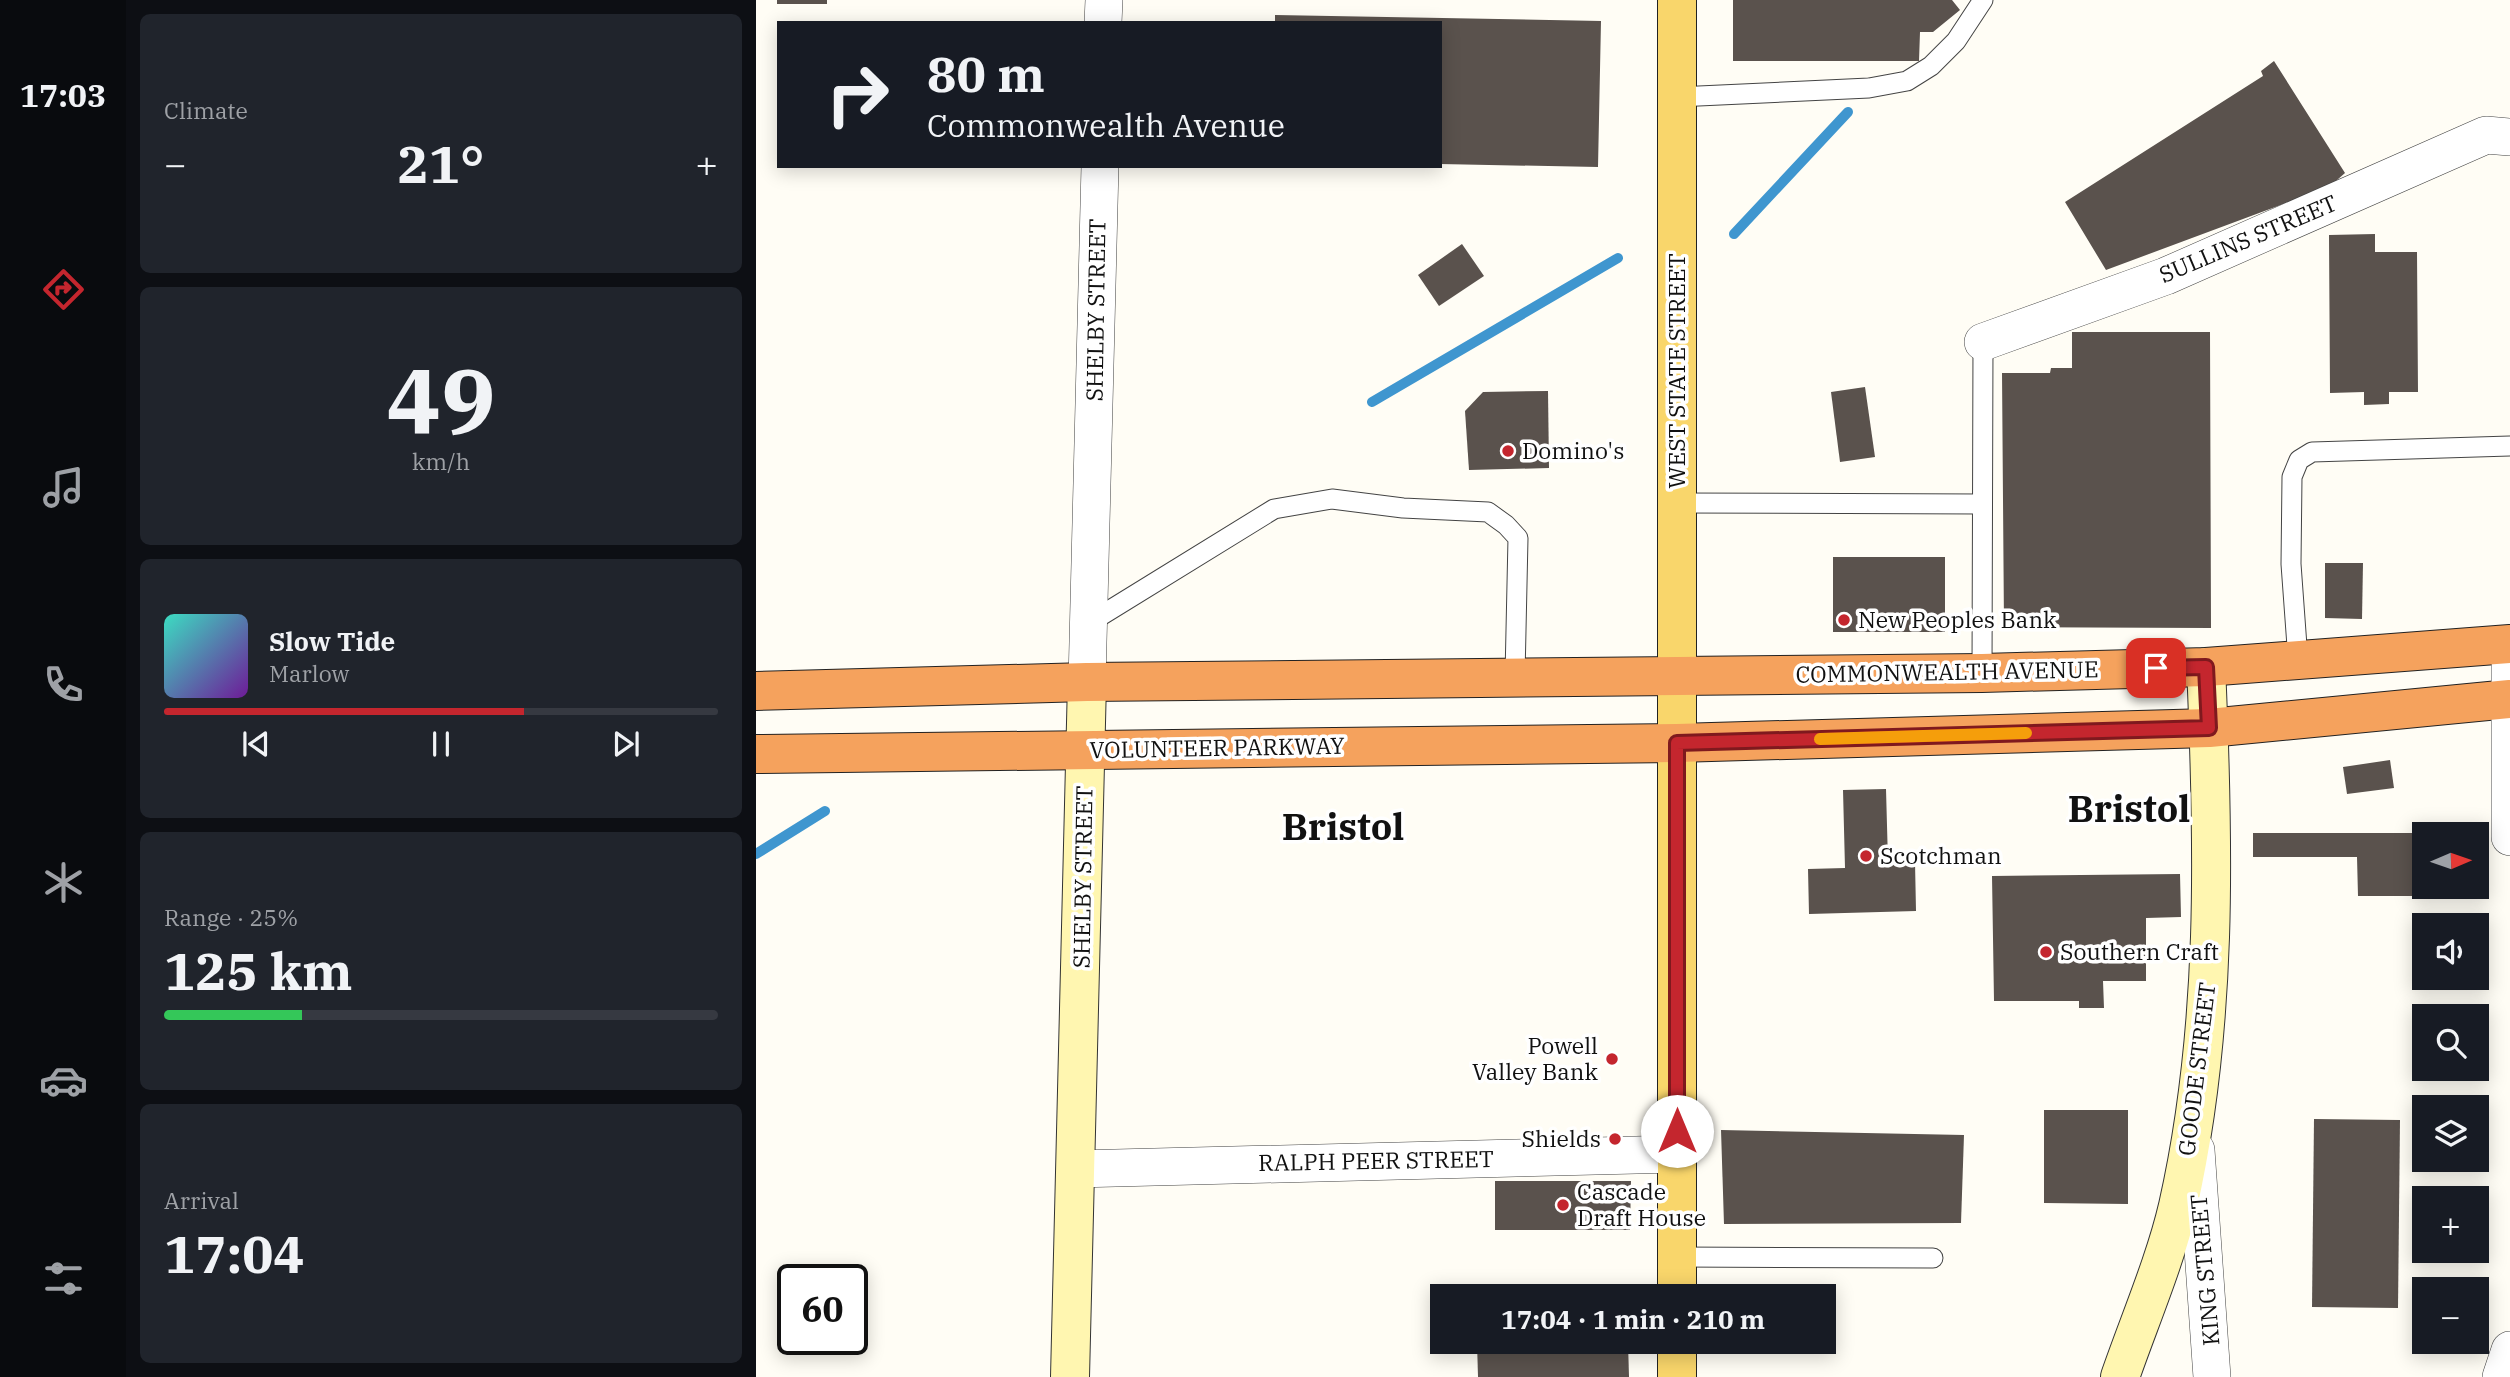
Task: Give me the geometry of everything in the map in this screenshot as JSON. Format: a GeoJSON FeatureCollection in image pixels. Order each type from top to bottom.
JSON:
{"type":"FeatureCollection","features":[{"type":"Feature","properties":{"kind":"highway","name":"COMMONWEALTH AVENUE"},"geometry":{"type":"LineString","coordinates":[[1677,677],[2206,667],[2510,644]]}},
{"type":"Feature","properties":{"kind":"highway"},"geometry":{"type":"LineString","coordinates":[[756,691],[1087,682],[1515,676],[1677,677]]}},
{"type":"Feature","properties":{"kind":"highway"},"geometry":{"type":"LineString","coordinates":[[1677,743],[2209,728],[2509,688]]}},
{"type":"Feature","properties":{"kind":"highway","name":"VOLUNTEER PARKWAY"},"geometry":{"type":"LineString","coordinates":[[756,754],[1677,743]]}},
{"type":"Feature","properties":{"kind":"main road","name":"WEST STATE STREET"},"geometry":{"type":"LineString","coordinates":[[1677,0],[1677,1284]]}},
{"type":"Feature","properties":{"kind":"main road","name":"GOODE STREET"},"geometry":{"type":"LineString","coordinates":[[2120,1377],[2177,1208],[2193,1121],[2211,955],[2206,667]]}},
{"type":"Feature","properties":{"kind":"main road","name":"SHELBY STREET"},"geometry":{"type":"LineString","coordinates":[[1070,1377],[1087,682]]}},
{"type":"Feature","properties":{"kind":"main road"},"geometry":{"type":"LineString","coordinates":[[1677,1354],[1677,1377]]}},
{"type":"Feature","properties":{"kind":"street"},"geometry":{"type":"LineString","coordinates":[[1103,21],[1104,0]]}},
{"type":"Feature","properties":{"kind":"street","name":"SULLINS STREET"},"geometry":{"type":"LineString","coordinates":[[1983,342],[2166,276],[2486,135],[2510,137]]}},
{"type":"Feature","properties":{"kind":"street","name":"SHELBY STREET"},"geometry":{"type":"LineString","coordinates":[[1087,682],[1100,168]]}},
{"type":"Feature","properties":{"kind":"street"},"geometry":{"type":"LineString","coordinates":[[2509,688],[2510,838]]}},
{"type":"Feature","properties":{"kind":"street","name":"KING STREET"},"geometry":{"type":"LineString","coordinates":[[2193,1121],[2212,1377]]}},
{"type":"Feature","properties":{"kind":"street","name":"RALPH PEER STREET"},"geometry":{"type":"LineString","coordinates":[[1076,1169],[1677,1154]]}},
{"type":"Feature","properties":{"kind":"street"},"geometry":{"type":"LineString","coordinates":[[2501,1377],[2510,1350]]}},
{"type":"Feature","properties":{"kind":"lane"},"geometry":{"type":"LineString","coordinates":[[1677,97],[1869,88],[1907,81],[1931,66],[1956,41],[1983,0]]}},
{"type":"Feature","properties":{"kind":"lane"},"geometry":{"type":"LineString","coordinates":[[1982,673],[1983,342]]}},
{"type":"Feature","properties":{"kind":"lane"},"geometry":{"type":"LineString","coordinates":[[2298,660],[2291,564],[2292,477],[2300,460],[2312,452],[2510,446]]}},
{"type":"Feature","properties":{"kind":"lane"},"geometry":{"type":"LineString","coordinates":[[1089,623],[1274,509],[1332,499],[1404,508],[1488,512],[1518,538],[1515,676]]}},
{"type":"Feature","properties":{"kind":"lane"},"geometry":{"type":"LineString","coordinates":[[1677,503],[1982,504]]}},
{"type":"Feature","properties":{"kind":"lane"},"geometry":{"type":"LineString","coordinates":[[1677,1256],[1933,1258]]}},
{"type":"Feature","properties":{"kind":"building"},"geometry":{"type":"Polygon","coordinates":[[[777,0],[827,0],[827,4],[777,4],[777,0]]]}},
{"type":"Feature","properties":{"kind":"building"},"geometry":{"type":"Polygon","coordinates":[[[1733,0],[1952,0],[1960,10],[1933,32],[1920,32],[1919,61],[1733,61],[1733,0]]]}},
{"type":"Feature","properties":{"kind":"building"},"geometry":{"type":"Polygon","coordinates":[[[1275,15],[1601,21],[1598,167],[1442,164],[1442,21],[1275,21],[1275,15]]]}},
{"type":"Feature","properties":{"kind":"building"},"geometry":{"type":"Polygon","coordinates":[[[2274,61],[2345,173],[2329,187],[2106,270],[2065,202],[2263,76],[2261,71],[2274,61]]]}},
{"type":"Feature","properties":{"kind":"building"},"geometry":{"type":"Polygon","coordinates":[[[2375,234],[2375,252],[2417,252],[2418,392],[2389,392],[2389,404],[2364,405],[2364,392],[2330,393],[2329,235],[2375,234]]]}},
{"type":"Feature","properties":{"kind":"building"},"geometry":{"type":"Polygon","coordinates":[[[1462,244],[1484,276],[1439,306],[1418,275],[1462,244]]]}},
{"type":"Feature","properties":{"kind":"building"},"geometry":{"type":"Polygon","coordinates":[[[2072,332],[2210,332],[2211,628],[2004,627],[2002,373],[2050,373],[2051,368],[2072,368],[2072,332]]]}},
{"type":"Feature","properties":{"kind":"building"},"geometry":{"type":"Polygon","coordinates":[[[1865,387],[1875,457],[1840,462],[1831,392],[1865,387]]]}},
{"type":"Feature","properties":{"kind":"building"},"geometry":{"type":"Polygon","coordinates":[[[1548,391],[1549,468],[1469,470],[1465,411],[1483,392],[1548,391]]]}},
{"type":"Feature","properties":{"kind":"building"},"geometry":{"type":"Polygon","coordinates":[[[1833,557],[1945,557],[1945,632],[1833,632],[1833,557]]]}},
{"type":"Feature","properties":{"kind":"building"},"geometry":{"type":"Polygon","coordinates":[[[2325,563],[2363,563],[2362,619],[2325,618],[2325,563]]]}},
{"type":"Feature","properties":{"kind":"building"},"geometry":{"type":"Polygon","coordinates":[[[2390,760],[2394,788],[2347,794],[2343,767],[2390,760]]]}},
{"type":"Feature","properties":{"kind":"building","name":"Scotchman"},"geometry":{"type":"Polygon","coordinates":[[[1886,789],[1888,862],[1915,862],[1916,911],[1809,914],[1808,869],[1845,868],[1843,790],[1886,789]]]}},
{"type":"Feature","properties":{"kind":"building"},"geometry":{"type":"Polygon","coordinates":[[[2253,833],[2412,833],[2412,896],[2358,896],[2357,857],[2253,857],[2253,833]]]}},
{"type":"Feature","properties":{"kind":"building"},"geometry":{"type":"Polygon","coordinates":[[[2180,874],[2181,917],[2146,918],[2146,981],[2103,981],[2104,1008],[2079,1008],[2079,1001],[1994,1001],[1992,876],[2180,874]]]}},
{"type":"Feature","properties":{"kind":"building"},"geometry":{"type":"Polygon","coordinates":[[[2044,1110],[2128,1110],[2128,1204],[2044,1203],[2044,1110]]]}},
{"type":"Feature","properties":{"kind":"building"},"geometry":{"type":"Polygon","coordinates":[[[2314,1119],[2400,1120],[2398,1308],[2312,1307],[2314,1119]]]}},
{"type":"Feature","properties":{"kind":"building"},"geometry":{"type":"Polygon","coordinates":[[[1721,1130],[1964,1135],[1961,1223],[1724,1224],[1721,1130]]]}},
{"type":"Feature","properties":{"kind":"building","name":"Cascade Draft House"},"geometry":{"type":"Polygon","coordinates":[[[1495,1181],[1631,1181],[1630,1230],[1495,1230],[1495,1181]]]}},
{"type":"Feature","properties":{"kind":"building"},"geometry":{"type":"Polygon","coordinates":[[[1477,1354],[1628,1354],[1629,1377],[1478,1377],[1477,1354]]]}},
{"type":"Feature","properties":{"kind":"waterway"},"geometry":{"type":"LineString","coordinates":[[1734,234],[1848,112]]}},
{"type":"Feature","properties":{"kind":"waterway"},"geometry":{"type":"LineString","coordinates":[[1372,402],[1618,258]]}},
{"type":"Feature","properties":{"kind":"waterway"},"geometry":{"type":"LineString","coordinates":[[756,854],[825,811]]}},
{"type":"Feature","properties":{"kind":"slow traffic"},"geometry":{"type":"LineString","coordinates":[[1820,739],[2026,733]]}},
{"type":"Feature","properties":{"kind":"place","name":"Domino's"},"geometry":{"type":"Point","coordinates":[1508,451]}},
{"type":"Feature","properties":{"kind":"place","name":"New Peoples Bank"},"geometry":{"type":"Point","coordinates":[1844,620]}},
{"type":"Feature","properties":{"kind":"place","name":"Scotchman"},"geometry":{"type":"Point","coordinates":[1866,856]}},
{"type":"Feature","properties":{"kind":"place","name":"Southern Craft"},"geometry":{"type":"Point","coordinates":[2046,952]}},
{"type":"Feature","properties":{"kind":"place","name":"Powell Valley Bank"},"geometry":{"type":"Point","coordinates":[1612,1059]}},
{"type":"Feature","properties":{"kind":"place","name":"Shields"},"geometry":{"type":"Point","coordinates":[1615,1139]}},
{"type":"Feature","properties":{"kind":"place","name":"Cascade Draft House"},"geometry":{"type":"Point","coordinates":[1563,1205]}},
{"type":"Feature","properties":{"kind":"district","name":"Bristol"},"geometry":{"type":"Point","coordinates":[2129,809]}},
{"type":"Feature","properties":{"kind":"district","name":"Bristol"},"geometry":{"type":"Point","coordinates":[1343,827]}},
{"type":"Feature","properties":{"kind":"route"},"geometry":{"type":"LineString","coordinates":[[1677,1131],[1677,743],[2209,728],[2206,667],[2156,668]]}}]}
